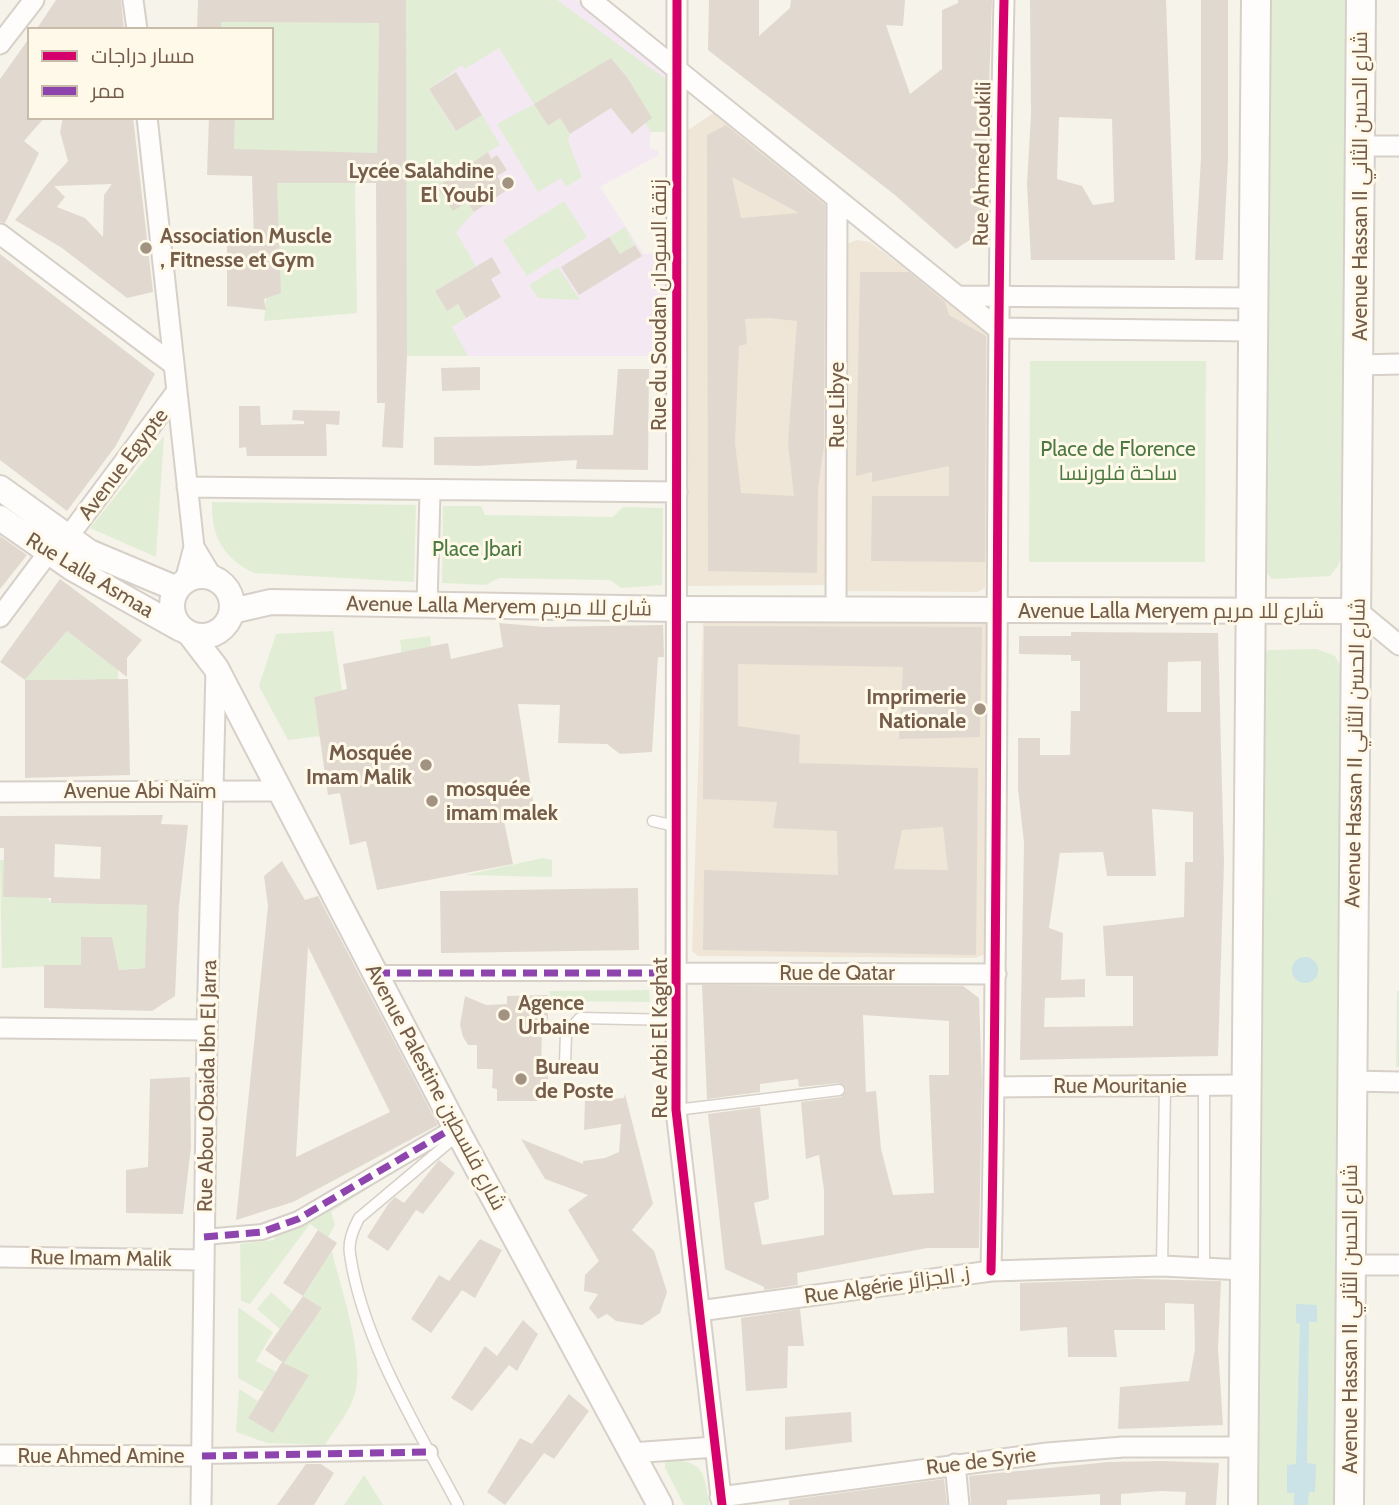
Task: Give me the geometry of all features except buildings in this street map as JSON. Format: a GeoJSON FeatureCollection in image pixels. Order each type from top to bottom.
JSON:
{"type":"FeatureCollection","features":[{"type":"Feature","properties":{"kind":"main road"},"geometry":{"type":"LineString","coordinates":[[1243,1505],[1256,0]]}},
{"type":"Feature","properties":{"kind":"main road","name":"Avenue Hassan II شارع الحسن الثاني"},"geometry":{"type":"LineString","coordinates":[[1349,1505],[1361,0]]}},
{"type":"Feature","properties":{"kind":"street"},"geometry":{"type":"LineString","coordinates":[[0,44],[34,0]]}},
{"type":"Feature","properties":{"kind":"street"},"geometry":{"type":"LineString","coordinates":[[134,0],[137,28]]}},
{"type":"Feature","properties":{"kind":"street"},"geometry":{"type":"LineString","coordinates":[[591,0],[998,328],[1253,331]]}},
{"type":"Feature","properties":{"kind":"street","name":"Rue du Soudan زنقة السودان"},"geometry":{"type":"LineString","coordinates":[[677,0],[674,67],[678,609]]}},
{"type":"Feature","properties":{"kind":"street","name":"Rue Ahmed Loukili"},"geometry":{"type":"LineString","coordinates":[[991,1271],[996,974],[997,295],[1004,0]]}},
{"type":"Feature","properties":{"kind":"street","name":"Avenue Egypte"},"geometry":{"type":"LineString","coordinates":[[147,119],[194,547],[224,601]]}},
{"type":"Feature","properties":{"kind":"street"},"geometry":{"type":"LineString","coordinates":[[1361,146],[1399,146]]}},
{"type":"Feature","properties":{"kind":"street","name":"Rue Libye"},"geometry":{"type":"LineString","coordinates":[[836,610],[837,200]]}},
{"type":"Feature","properties":{"kind":"street"},"geometry":{"type":"LineString","coordinates":[[0,234],[174,365]]}},
{"type":"Feature","properties":{"kind":"street"},"geometry":{"type":"LineString","coordinates":[[957,296],[1254,298]]}},
{"type":"Feature","properties":{"kind":"street"},"geometry":{"type":"LineString","coordinates":[[1360,365],[1399,364]]}},
{"type":"Feature","properties":{"kind":"street","name":"Avenue Egypte"},"geometry":{"type":"LineString","coordinates":[[68,537],[177,391]]}},
{"type":"Feature","properties":{"kind":"street"},"geometry":{"type":"LineString","coordinates":[[187,487],[430,492],[677,492]]}},
{"type":"Feature","properties":{"kind":"street","name":"Rue Lalla Asmaa"},"geometry":{"type":"LineString","coordinates":[[0,488],[89,552],[181,585]]}},
{"type":"Feature","properties":{"kind":"street"},"geometry":{"type":"LineString","coordinates":[[427,605],[430,492]]}},
{"type":"Feature","properties":{"kind":"street","name":"Rue Lalla Asmaa"},"geometry":{"type":"LineString","coordinates":[[0,518],[47,553],[185,631]]}},
{"type":"Feature","properties":{"kind":"street","name":"Avenue Egypte"},"geometry":{"type":"LineString","coordinates":[[181,585],[194,547]]}},
{"type":"Feature","properties":{"kind":"street"},"geometry":{"type":"LineString","coordinates":[[0,617],[47,553]]}},
{"type":"Feature","properties":{"kind":"street"},"geometry":{"type":"LineString","coordinates":[[193,577],[224,601],[208,636],[185,631],[175,622],[171,605],[181,585],[193,577]]}},
{"type":"Feature","properties":{"kind":"street"},"geometry":{"type":"LineString","coordinates":[[216,667],[224,601]]}},
{"type":"Feature","properties":{"kind":"street","name":"Avenue Lalla Meryem شارع للا مريم"},"geometry":{"type":"LineString","coordinates":[[224,601],[678,609],[1358,611]]}},
{"type":"Feature","properties":{"kind":"street","name":"Rue Arbi El Kaghat"},"geometry":{"type":"LineString","coordinates":[[678,609],[675,826],[676,1110],[721,1501]]}},
{"type":"Feature","properties":{"kind":"street"},"geometry":{"type":"LineString","coordinates":[[1358,611],[1399,645]]}},
{"type":"Feature","properties":{"kind":"street","name":"Avenue Palestine شارع فلسطين"},"geometry":{"type":"LineString","coordinates":[[185,631],[216,667],[457,1130],[660,1505]]}},
{"type":"Feature","properties":{"kind":"street","name":"Rue Abou Obaida Ibn El Jarra"},"geometry":{"type":"LineString","coordinates":[[201,1505],[206,1030],[216,667]]}},
{"type":"Feature","properties":{"kind":"street","name":"Avenue Abi Naïm"},"geometry":{"type":"LineString","coordinates":[[0,792],[279,791]]}},
{"type":"Feature","properties":{"kind":"street"},"geometry":{"type":"LineString","coordinates":[[376,972],[677,973]]}},
{"type":"Feature","properties":{"kind":"street","name":"Rue de Qatar"},"geometry":{"type":"LineString","coordinates":[[677,973],[996,974]]}},
{"type":"Feature","properties":{"kind":"street"},"geometry":{"type":"LineString","coordinates":[[0,1028],[206,1030]]}},
{"type":"Feature","properties":{"kind":"street"},"geometry":{"type":"LineString","coordinates":[[1351,1081],[1399,1082]]}},
{"type":"Feature","properties":{"kind":"street","name":"Rue Mouritanie"},"geometry":{"type":"LineString","coordinates":[[995,1087],[1246,1084]]}},
{"type":"Feature","properties":{"kind":"street"},"geometry":{"type":"LineString","coordinates":[[204,1237],[262,1232],[298,1219],[457,1130]]}},
{"type":"Feature","properties":{"kind":"street","name":"Rue Imam Malik"},"geometry":{"type":"LineString","coordinates":[[0,1258],[203,1259]]}},
{"type":"Feature","properties":{"kind":"street"},"geometry":{"type":"LineString","coordinates":[[1349,1265],[1399,1265]]}},
{"type":"Feature","properties":{"kind":"street","name":"Rue Algérie ز. الجزائر"},"geometry":{"type":"LineString","coordinates":[[699,1311],[991,1271],[1163,1266],[1244,1270]]}},
{"type":"Feature","properties":{"kind":"street"},"geometry":{"type":"LineString","coordinates":[[631,1453],[715,1447]]}},
{"type":"Feature","properties":{"kind":"street","name":"Rue de Syrie"},"geometry":{"type":"LineString","coordinates":[[721,1501],[955,1464],[1123,1447],[1244,1447]]}},
{"type":"Feature","properties":{"kind":"street"},"geometry":{"type":"LineString","coordinates":[[202,1456],[430,1452]]}},
{"type":"Feature","properties":{"kind":"street","name":"Rue Ahmed Amine"},"geometry":{"type":"LineString","coordinates":[[0,1455],[202,1456]]}},
{"type":"Feature","properties":{"kind":"street"},"geometry":{"type":"LineString","coordinates":[[955,1464],[959,1505]]}},
{"type":"Feature","properties":{"kind":"lane"},"geometry":{"type":"LineString","coordinates":[[653,821],[675,826]]}},
{"type":"Feature","properties":{"kind":"lane"},"geometry":{"type":"LineString","coordinates":[[565,1063],[566,1034],[580,1018],[676,1020]]}},
{"type":"Feature","properties":{"kind":"lane"},"geometry":{"type":"LineString","coordinates":[[1203,1269],[1204,1085]]}},
{"type":"Feature","properties":{"kind":"lane"},"geometry":{"type":"LineString","coordinates":[[1163,1266],[1165,1087]]}},
{"type":"Feature","properties":{"kind":"lane"},"geometry":{"type":"LineString","coordinates":[[676,1110],[839,1090]]}},
{"type":"Feature","properties":{"kind":"lane"},"geometry":{"type":"LineString","coordinates":[[457,1130],[359,1218],[350,1235],[349,1253],[367,1317],[391,1377],[458,1505]]}},
{"type":"Feature","properties":{"kind":"shaded area","name":"Lycée Salahdine El Youbi"},"geometry":{"type":"Polygon","coordinates":[[[406,0],[576,0],[667,63],[666,132],[651,132],[649,148],[657,150],[659,155],[600,187],[644,254],[666,251],[666,356],[407,356],[406,0]]]}},
{"type":"Feature","properties":{"kind":"shaded area"},"geometry":{"type":"Polygon","coordinates":[[[715,112],[828,196],[829,585],[686,586],[685,132],[715,112]]]}},
{"type":"Feature","properties":{"kind":"shaded area"},"geometry":{"type":"Polygon","coordinates":[[[857,240],[870,242],[992,335],[985,588],[978,592],[845,591],[844,245],[857,240]]]}},
{"type":"Feature","properties":{"kind":"shaded area"},"geometry":{"type":"Polygon","coordinates":[[[996,619],[991,952],[975,958],[698,956],[692,951],[703,620],[996,619]]]}},
{"type":"Feature","properties":{"kind":"green space"},"geometry":{"type":"Polygon","coordinates":[[[406,0],[557,0],[667,80],[666,132],[651,132],[645,123],[651,118],[626,75],[611,58],[535,104],[548,126],[560,118],[570,134],[568,141],[582,177],[566,187],[561,178],[538,192],[497,124],[534,104],[499,48],[465,69],[462,65],[429,89],[455,131],[482,115],[500,145],[488,152],[467,202],[474,212],[456,232],[476,266],[435,291],[447,311],[458,304],[466,318],[452,327],[468,356],[407,356],[406,0]]]}},
{"type":"Feature","properties":{"kind":"green space"},"geometry":{"type":"Polygon","coordinates":[[[1257,0],[1348,0],[1346,542],[1338,566],[1330,576],[1272,579],[1261,567],[1257,0]]]}},
{"type":"Feature","properties":{"kind":"green space"},"geometry":{"type":"Polygon","coordinates":[[[221,22],[379,23],[377,153],[234,151],[235,119],[273,119],[273,28],[221,28],[221,22]]]}},
{"type":"Feature","properties":{"kind":"green space"},"geometry":{"type":"Polygon","coordinates":[[[277,183],[355,183],[357,313],[264,321],[277,183]]]}},
{"type":"Feature","properties":{"kind":"green space"},"geometry":{"type":"Polygon","coordinates":[[[564,201],[587,237],[527,276],[503,240],[564,201]]]}},
{"type":"Feature","properties":{"kind":"green space"},"geometry":{"type":"Polygon","coordinates":[[[625,227],[635,245],[620,254],[609,237],[625,227]]]}},
{"type":"Feature","properties":{"kind":"green space"},"geometry":{"type":"Polygon","coordinates":[[[558,267],[580,300],[538,298],[529,285],[558,267]]]}},
{"type":"Feature","properties":{"kind":"green space","name":"Place de Florence ساحة فلورنسا"},"geometry":{"type":"Polygon","coordinates":[[[1030,361],[1206,361],[1205,562],[1029,562],[1030,361]]]}},
{"type":"Feature","properties":{"kind":"green space"},"geometry":{"type":"Polygon","coordinates":[[[164,436],[156,557],[90,528],[164,436]]]}},
{"type":"Feature","properties":{"kind":"green space"},"geometry":{"type":"Polygon","coordinates":[[[212,502],[416,505],[414,582],[254,573],[234,560],[221,545],[214,525],[212,502]]]}},
{"type":"Feature","properties":{"kind":"green space","name":"Place Jbari"},"geometry":{"type":"Polygon","coordinates":[[[443,506],[481,506],[485,515],[613,517],[623,507],[663,508],[662,585],[621,588],[610,580],[499,578],[486,585],[442,583],[443,506]]]}},
{"type":"Feature","properties":{"kind":"green space"},"geometry":{"type":"Polygon","coordinates":[[[67,631],[118,670],[118,684],[94,728],[94,679],[25,680],[67,631]]]}},
{"type":"Feature","properties":{"kind":"green space"},"geometry":{"type":"Polygon","coordinates":[[[333,631],[342,690],[314,697],[320,736],[288,740],[259,686],[276,634],[333,631]]]}},
{"type":"Feature","properties":{"kind":"green space"},"geometry":{"type":"Polygon","coordinates":[[[430,636],[432,652],[402,656],[400,640],[430,636]]]}},
{"type":"Feature","properties":{"kind":"green space"},"geometry":{"type":"Polygon","coordinates":[[[1317,649],[1335,656],[1341,667],[1348,1505],[1245,1505],[1258,655],[1269,650],[1317,649]]]}},
{"type":"Feature","properties":{"kind":"green space"},"geometry":{"type":"Polygon","coordinates":[[[543,858],[552,860],[552,877],[465,875],[543,858]]]}},
{"type":"Feature","properties":{"kind":"green space"},"geometry":{"type":"Polygon","coordinates":[[[0,860],[4,860],[4,885],[38,887],[51,903],[147,905],[146,942],[160,966],[119,970],[112,937],[81,937],[81,965],[2,968],[0,860]]]}},
{"type":"Feature","properties":{"kind":"green space"},"geometry":{"type":"Polygon","coordinates":[[[649,990],[650,1002],[552,1001],[549,991],[649,990]]]}},
{"type":"Feature","properties":{"kind":"green space"},"geometry":{"type":"Polygon","coordinates":[[[1399,991],[1399,1067],[1396,1067],[1399,991]]]}},
{"type":"Feature","properties":{"kind":"green space"},"geometry":{"type":"Polygon","coordinates":[[[444,1140],[331,1212],[335,1225],[328,1237],[310,1224],[250,1304],[241,1301],[240,1244],[274,1240],[278,1226],[444,1140]]]}},
{"type":"Feature","properties":{"kind":"green space"},"geometry":{"type":"Polygon","coordinates":[[[332,1251],[350,1320],[356,1356],[356,1389],[348,1411],[325,1445],[267,1443],[236,1432],[239,1389],[258,1401],[248,1418],[309,1375],[284,1363],[322,1308],[303,1296],[332,1251]]]}},
{"type":"Feature","properties":{"kind":"green space"},"geometry":{"type":"Polygon","coordinates":[[[271,1292],[292,1311],[280,1329],[257,1309],[271,1292]]]}},
{"type":"Feature","properties":{"kind":"green space"},"geometry":{"type":"Polygon","coordinates":[[[238,1307],[273,1332],[256,1361],[276,1372],[263,1392],[238,1378],[238,1307]]]}},
{"type":"Feature","properties":{"kind":"green space"},"geometry":{"type":"Polygon","coordinates":[[[665,1460],[687,1462],[700,1470],[706,1484],[709,1505],[684,1505],[665,1468],[665,1460]]]}},
{"type":"Feature","properties":{"kind":"green space"},"geometry":{"type":"Polygon","coordinates":[[[364,1475],[383,1505],[344,1505],[364,1475]]]}},
{"type":"Feature","properties":{"kind":"water"},"geometry":{"type":"Polygon","coordinates":[[[1305,957],[1314,961],[1318,970],[1314,979],[1305,983],[1296,979],[1292,970],[1296,961],[1305,957]]]}},
{"type":"Feature","properties":{"kind":"water"},"geometry":{"type":"Polygon","coordinates":[[[1296,1304],[1317,1305],[1317,1322],[1309,1322],[1307,1463],[1316,1464],[1315,1492],[1309,1492],[1308,1505],[1294,1505],[1294,1493],[1287,1493],[1287,1465],[1296,1464],[1300,1324],[1296,1323],[1296,1304]]]}},
{"type":"Feature","properties":{"kind":"marked path"},"geometry":{"type":"LineString","coordinates":[[376,973],[677,973]]}},
{"type":"Feature","properties":{"kind":"marked path"},"geometry":{"type":"LineString","coordinates":[[204,1237],[262,1232],[298,1219],[456,1126]]}},
{"type":"Feature","properties":{"kind":"marked path"},"geometry":{"type":"LineString","coordinates":[[202,1456],[430,1452]]}},
{"type":"Feature","properties":{"kind":"cycle path"},"geometry":{"type":"LineString","coordinates":[[677,0],[676,1110],[722,1505]]}},
{"type":"Feature","properties":{"kind":"cycle path"},"geometry":{"type":"LineString","coordinates":[[991,1271],[1004,0]]}},
{"type":"Feature","properties":{"kind":"place","name":"Lycée Salahdine El Youbi"},"geometry":{"type":"Point","coordinates":[508,183]}},
{"type":"Feature","properties":{"kind":"place","name":"Association Muscle , Fitnesse et Gym"},"geometry":{"type":"Point","coordinates":[146,248]}},
{"type":"Feature","properties":{"kind":"place","name":"Imprimerie Nationale"},"geometry":{"type":"Point","coordinates":[980,709]}},
{"type":"Feature","properties":{"kind":"place","name":"Mosquée Imam Malik"},"geometry":{"type":"Point","coordinates":[426,765]}},
{"type":"Feature","properties":{"kind":"place","name":"mosquée imam malek"},"geometry":{"type":"Point","coordinates":[432,801]}},
{"type":"Feature","properties":{"kind":"place","name":"Agence Urbaine"},"geometry":{"type":"Point","coordinates":[504,1015]}},
{"type":"Feature","properties":{"kind":"place","name":"Bureau de Poste"},"geometry":{"type":"Point","coordinates":[521,1079]}}]}
